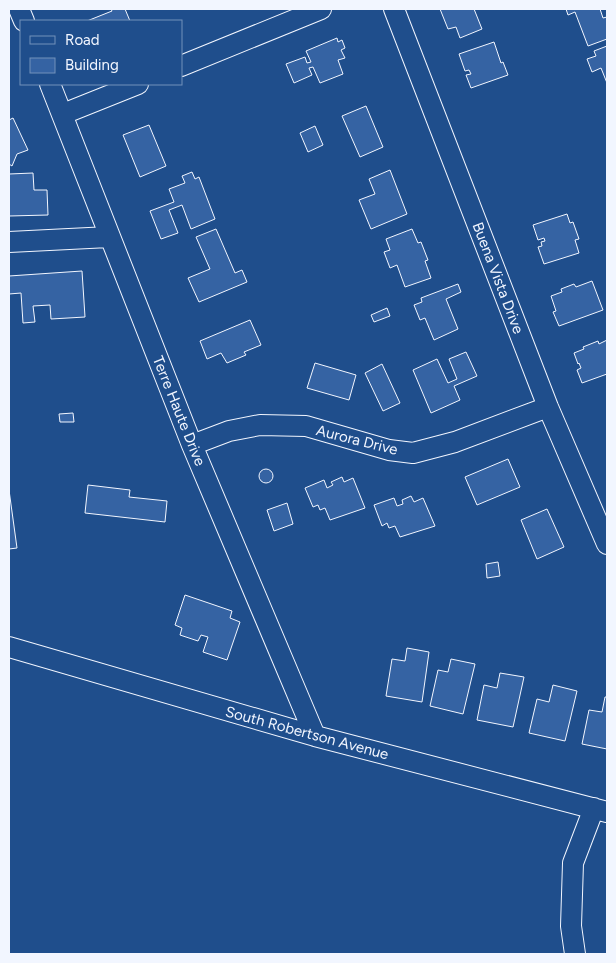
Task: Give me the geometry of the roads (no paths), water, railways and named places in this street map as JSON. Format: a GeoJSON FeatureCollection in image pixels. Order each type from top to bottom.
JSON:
{"type":"FeatureCollection","features":[{"type":"Feature","properties":{"kind":"street"},"geometry":{"type":"LineString","coordinates":[[182,66],[321,9]]}},
{"type":"Feature","properties":{"kind":"street","name":"Buena Vista Drive"},"geometry":{"type":"LineString","coordinates":[[394,9],[548,407],[607,544]]}},
{"type":"Feature","properties":{"kind":"street","name":"Terre Haute Drive"},"geometry":{"type":"LineString","coordinates":[[50,85],[192,445],[315,736]]}},
{"type":"Feature","properties":{"kind":"street"},"geometry":{"type":"LineString","coordinates":[[63,114],[136,85]]}},
{"type":"Feature","properties":{"kind":"street"},"geometry":{"type":"LineString","coordinates":[[9,242],[109,236]]}},
{"type":"Feature","properties":{"kind":"street","name":"Aurora Drive"},"geometry":{"type":"LineString","coordinates":[[192,445],[229,431],[260,425],[306,426],[389,450],[413,453],[455,442],[548,407]]}},
{"type":"Feature","properties":{"kind":"street","name":"South Robertson Avenue"},"geometry":{"type":"LineString","coordinates":[[9,647],[315,736],[600,810]]}},
{"type":"Feature","properties":{"kind":"street"},"geometry":{"type":"LineString","coordinates":[[575,954],[571,926],[573,863],[600,810]]}}]}
